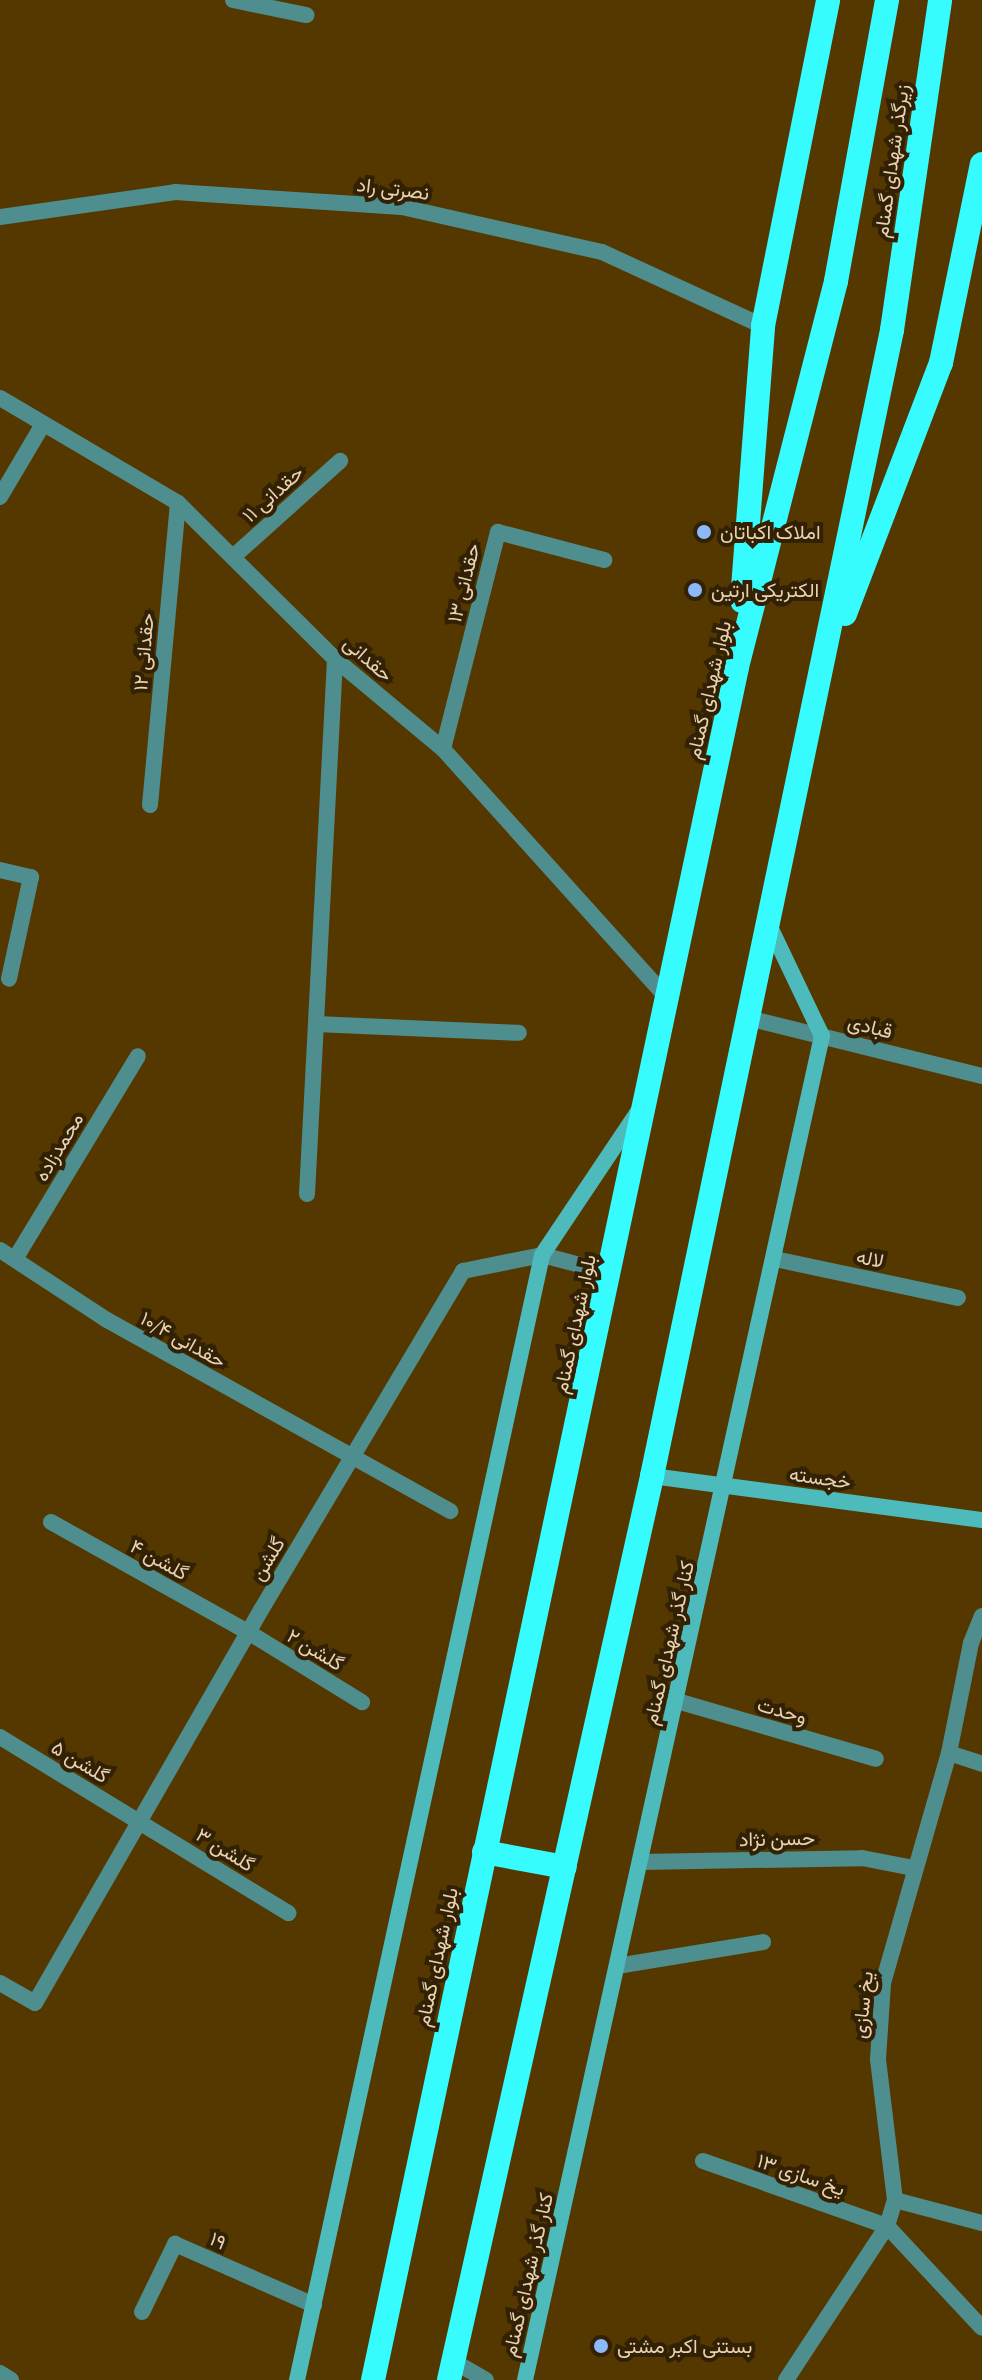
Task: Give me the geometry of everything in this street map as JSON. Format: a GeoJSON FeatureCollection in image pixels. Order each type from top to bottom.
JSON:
{"type":"FeatureCollection","features":[{"type":"Feature","properties":{"kind":"highway"},"geometry":{"type":"LineString","coordinates":[[737,667],[763,326],[828,0]]}},
{"type":"Feature","properties":{"kind":"highway","name":"زیرگذر شهدای گمنام"},"geometry":{"type":"LineString","coordinates":[[836,281],[887,0]]}},
{"type":"Feature","properties":{"kind":"highway","name":"زیرگذر شهدای گمنام"},"geometry":{"type":"LineString","coordinates":[[818,684],[892,330],[940,0]]}},
{"type":"Feature","properties":{"kind":"highway"},"geometry":{"type":"LineString","coordinates":[[451,2370],[652,1476],[818,684],[941,363],[982,164]]}},
{"type":"Feature","properties":{"kind":"highway","name":"بلوار شهدای گمنام"},"geometry":{"type":"LineString","coordinates":[[373,2380],[649,1095],[737,667],[836,281]]}},
{"type":"Feature","properties":{"kind":"highway"},"geometry":{"type":"LineString","coordinates":[[484,1852],[565,1867]]}},
{"type":"Feature","properties":{"kind":"street"},"geometry":{"type":"LineString","coordinates":[[233,0],[306,15]]}},
{"type":"Feature","properties":{"kind":"street","name":"نصرتی راد"},"geometry":{"type":"LineString","coordinates":[[0,217],[175,192],[402,207],[602,252],[763,326]]}},
{"type":"Feature","properties":{"kind":"street","name":"حقدانی"},"geometry":{"type":"LineString","coordinates":[[0,398],[42,426],[178,503],[335,659],[443,749],[669,1000]]}},
{"type":"Feature","properties":{"kind":"street"},"geometry":{"type":"LineString","coordinates":[[0,497],[42,426]]}},
{"type":"Feature","properties":{"kind":"street","name":"حقدانی ۱۱"},"geometry":{"type":"LineString","coordinates":[[233,557],[340,461]]}},
{"type":"Feature","properties":{"kind":"street","name":"حقدانی ۱۲"},"geometry":{"type":"LineString","coordinates":[[150,805],[178,503]]}},
{"type":"Feature","properties":{"kind":"street","name":"حقدانی ۱۳"},"geometry":{"type":"LineString","coordinates":[[443,749],[498,532],[604,560]]}},
{"type":"Feature","properties":{"kind":"street"},"geometry":{"type":"LineString","coordinates":[[307,1194],[335,659]]}},
{"type":"Feature","properties":{"kind":"street"},"geometry":{"type":"LineString","coordinates":[[0,870],[31,877],[9,979]]}},
{"type":"Feature","properties":{"kind":"street"},"geometry":{"type":"LineString","coordinates":[[768,923],[822,1036]]}},
{"type":"Feature","properties":{"kind":"street","name":"قبادی"},"geometry":{"type":"LineString","coordinates":[[748,1018],[982,1076]]}},
{"type":"Feature","properties":{"kind":"street"},"geometry":{"type":"LineString","coordinates":[[316,1024],[519,1033]]}},
{"type":"Feature","properties":{"kind":"street","name":"کنار گذر شهدای گمنام"},"geometry":{"type":"LineString","coordinates":[[525,2380],[822,1036]]}},
{"type":"Feature","properties":{"kind":"street","name":"محمدزاده"},"geometry":{"type":"LineString","coordinates":[[15,1259],[138,1056]]}},
{"type":"Feature","properties":{"kind":"street"},"geometry":{"type":"LineString","coordinates":[[297,2380],[542,1255],[649,1095]]}},
{"type":"Feature","properties":{"kind":"street","name":"حقدانی ۱۰/۴"},"geometry":{"type":"LineString","coordinates":[[0,1250],[107,1320],[450,1511]]}},
{"type":"Feature","properties":{"kind":"street","name":"گلشن"},"geometry":{"type":"LineString","coordinates":[[0,1983],[35,2003],[248,1632],[463,1271],[542,1255],[611,1273]]}},
{"type":"Feature","properties":{"kind":"street","name":"لاله"},"geometry":{"type":"LineString","coordinates":[[775,1259],[958,1298]]}},
{"type":"Feature","properties":{"kind":"street","name":"خجسته"},"geometry":{"type":"LineString","coordinates":[[652,1476],[982,1520]]}},
{"type":"Feature","properties":{"kind":"street","name":"گلشن ۴"},"geometry":{"type":"LineString","coordinates":[[51,1522],[248,1632]]}},
{"type":"Feature","properties":{"kind":"street","name":"یخ سازی"},"geometry":{"type":"LineString","coordinates":[[786,2380],[887,2226],[895,2200],[878,2059],[883,1983],[949,1753],[982,1616]]}},
{"type":"Feature","properties":{"kind":"street","name":"گلشن ۲"},"geometry":{"type":"LineString","coordinates":[[248,1632],[362,1702]]}},
{"type":"Feature","properties":{"kind":"street","name":"وحدت"},"geometry":{"type":"LineString","coordinates":[[677,1701],[876,1759]]}},
{"type":"Feature","properties":{"kind":"street","name":"گلشن ۵"},"geometry":{"type":"LineString","coordinates":[[0,1737],[140,1821]]}},
{"type":"Feature","properties":{"kind":"street"},"geometry":{"type":"LineString","coordinates":[[949,1753],[982,1764]]}},
{"type":"Feature","properties":{"kind":"street","name":"گلشن ۳"},"geometry":{"type":"LineString","coordinates":[[140,1821],[288,1913]]}},
{"type":"Feature","properties":{"kind":"street","name":"حسن نژاد"},"geometry":{"type":"LineString","coordinates":[[641,1862],[862,1858],[914,1868]]}},
{"type":"Feature","properties":{"kind":"street"},"geometry":{"type":"LineString","coordinates":[[617,1966],[763,1942]]}},
{"type":"Feature","properties":{"kind":"street","name":"یخ سازی ۱۳"},"geometry":{"type":"LineString","coordinates":[[703,2161],[887,2226]]}},
{"type":"Feature","properties":{"kind":"street"},"geometry":{"type":"LineString","coordinates":[[895,2200],[982,2223]]}},
{"type":"Feature","properties":{"kind":"street"},"geometry":{"type":"LineString","coordinates":[[887,2226],[982,2328]]}},
{"type":"Feature","properties":{"kind":"street","name":"۱۹"},"geometry":{"type":"LineString","coordinates":[[142,2312],[175,2244],[314,2305]]}},
{"type":"Feature","properties":{"kind":"street"},"geometry":{"type":"LineString","coordinates":[[451,2370],[486,2380]]}},
{"type":"Feature","properties":{"kind":"street"},"geometry":{"type":"LineString","coordinates":[[0,2373],[11,2380]]}},
{"type":"Feature","properties":{"kind":"place","name":"املاک اکباتان"},"geometry":{"type":"Point","coordinates":[704,532]}},
{"type":"Feature","properties":{"kind":"place","name":"الکتریکی ارتین"},"geometry":{"type":"Point","coordinates":[695,590]}},
{"type":"Feature","properties":{"kind":"place","name":"بستنی اکبر مشتی"},"geometry":{"type":"Point","coordinates":[601,2346]}}]}
